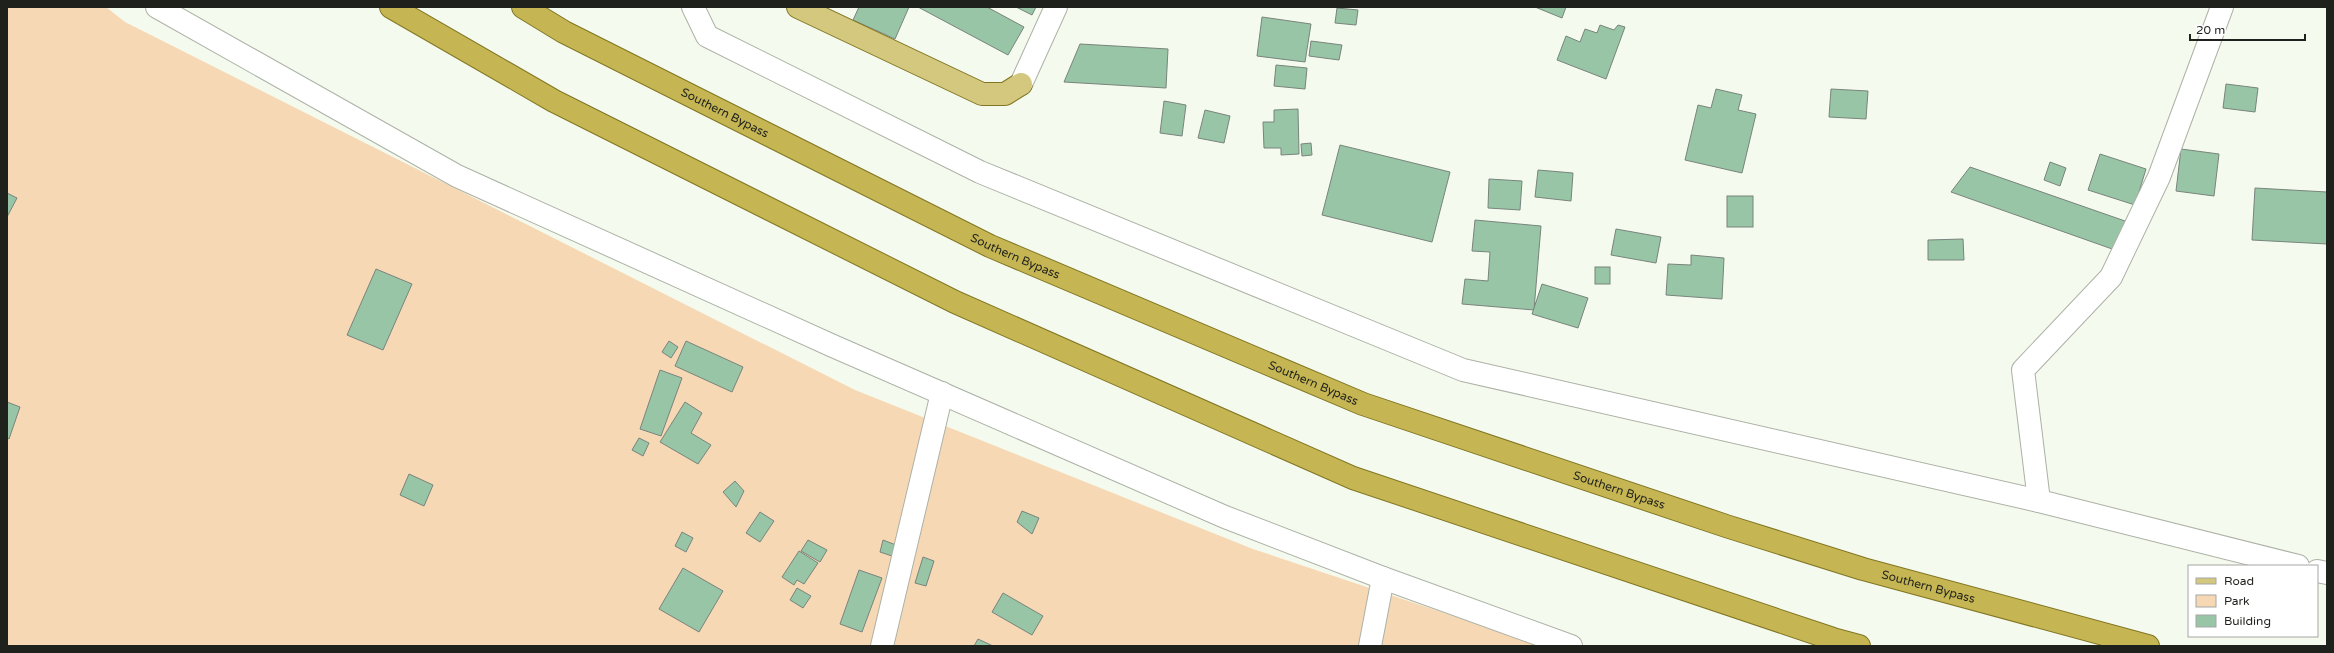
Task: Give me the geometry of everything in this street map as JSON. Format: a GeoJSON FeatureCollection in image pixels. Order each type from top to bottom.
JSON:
{"type":"FeatureCollection","features":[{"type":"Feature","properties":{"kind":"highway"},"geometry":{"type":"LineString","coordinates":[[391,7],[554,101],[955,302],[1353,478],[1833,639],[1859,646]]}},
{"type":"Feature","properties":{"kind":"highway","name":"Southern Bypass"},"geometry":{"type":"LineString","coordinates":[[523,7],[564,32],[990,246],[1363,404],[1719,523],[1863,569],[2148,646]]}},
{"type":"Feature","properties":{"kind":"main road"},"geometry":{"type":"LineString","coordinates":[[798,7],[982,94],[1005,94],[1021,84]]}},
{"type":"Feature","properties":{"kind":"street"},"geometry":{"type":"LineString","coordinates":[[156,7],[457,176],[942,393],[1224,517],[1383,578],[1571,646]]}},
{"type":"Feature","properties":{"kind":"street"},"geometry":{"type":"LineString","coordinates":[[693,7],[708,36],[980,172],[1463,370],[2039,501],[2294,565]]}},
{"type":"Feature","properties":{"kind":"street"},"geometry":{"type":"LineString","coordinates":[[1021,84],[1056,7]]}},
{"type":"Feature","properties":{"kind":"street"},"geometry":{"type":"LineString","coordinates":[[2039,501],[2023,370],[2111,277],[2159,177],[2222,7]]}},
{"type":"Feature","properties":{"kind":"street"},"geometry":{"type":"LineString","coordinates":[[882,646],[942,393]]}},
{"type":"Feature","properties":{"kind":"street"},"geometry":{"type":"LineString","coordinates":[[1370,646],[1383,578]]}},
{"type":"Feature","properties":{"kind":"green space"},"geometry":{"type":"Polygon","coordinates":[[[7,7],[106,7],[125,22],[855,390],[1253,549],[1543,646],[7,646],[7,7]]]}},
{"type":"Feature","properties":{"kind":"building"},"geometry":{"type":"Polygon","coordinates":[[[859,7],[909,7],[895,39],[853,20],[859,7]]]}},
{"type":"Feature","properties":{"kind":"building"},"geometry":{"type":"Polygon","coordinates":[[[918,7],[987,7],[1024,27],[1008,55],[918,7]]]}},
{"type":"Feature","properties":{"kind":"building"},"geometry":{"type":"Polygon","coordinates":[[[1016,7],[1036,7],[1032,15],[1016,7]]]}},
{"type":"Feature","properties":{"kind":"building"},"geometry":{"type":"Polygon","coordinates":[[[1535,7],[1566,7],[1562,18],[1535,7]]]}},
{"type":"Feature","properties":{"kind":"building"},"geometry":{"type":"Polygon","coordinates":[[[1337,8],[1358,10],[1356,25],[1335,23],[1337,8]]]}},
{"type":"Feature","properties":{"kind":"building"},"geometry":{"type":"Polygon","coordinates":[[[1262,17],[1311,24],[1305,62],[1257,56],[1262,17]]]}},
{"type":"Feature","properties":{"kind":"building"},"geometry":{"type":"Polygon","coordinates":[[[1600,25],[1614,30],[1618,25],[1625,27],[1606,79],[1557,60],[1566,36],[1580,42],[1585,29],[1597,33],[1600,25]]]}},
{"type":"Feature","properties":{"kind":"building"},"geometry":{"type":"Polygon","coordinates":[[[1311,41],[1342,45],[1339,60],[1309,56],[1311,41]]]}},
{"type":"Feature","properties":{"kind":"building"},"geometry":{"type":"Polygon","coordinates":[[[1080,44],[1168,49],[1166,88],[1064,82],[1080,44]]]}},
{"type":"Feature","properties":{"kind":"building"},"geometry":{"type":"Polygon","coordinates":[[[1276,65],[1307,68],[1305,89],[1274,86],[1276,65]]]}},
{"type":"Feature","properties":{"kind":"building"},"geometry":{"type":"Polygon","coordinates":[[[2226,84],[2258,88],[2255,112],[2223,108],[2226,84]]]}},
{"type":"Feature","properties":{"kind":"building"},"geometry":{"type":"Polygon","coordinates":[[[1716,89],[1742,95],[1738,110],[1756,114],[1742,173],[1685,160],[1698,105],[1711,108],[1716,89]]]}},
{"type":"Feature","properties":{"kind":"building"},"geometry":{"type":"Polygon","coordinates":[[[1831,89],[1868,91],[1866,119],[1829,117],[1831,89]]]}},
{"type":"Feature","properties":{"kind":"building"},"geometry":{"type":"Polygon","coordinates":[[[1164,101],[1186,105],[1182,136],[1160,133],[1164,101]]]}},
{"type":"Feature","properties":{"kind":"building"},"geometry":{"type":"Polygon","coordinates":[[[1298,109],[1299,154],[1281,155],[1281,148],[1264,148],[1263,122],[1274,122],[1274,110],[1298,109]]]}},
{"type":"Feature","properties":{"kind":"building"},"geometry":{"type":"Polygon","coordinates":[[[1205,110],[1230,116],[1224,143],[1198,138],[1205,110]]]}},
{"type":"Feature","properties":{"kind":"building"},"geometry":{"type":"Polygon","coordinates":[[[1311,143],[1312,155],[1302,156],[1301,144],[1311,143]]]}},
{"type":"Feature","properties":{"kind":"building"},"geometry":{"type":"Polygon","coordinates":[[[1340,145],[1450,172],[1432,242],[1322,215],[1340,145]]]}},
{"type":"Feature","properties":{"kind":"building"},"geometry":{"type":"Polygon","coordinates":[[[2181,149],[2219,154],[2214,196],[2176,191],[2181,149]]]}},
{"type":"Feature","properties":{"kind":"building"},"geometry":{"type":"Polygon","coordinates":[[[2100,154],[2146,169],[2135,205],[2088,190],[2100,154]]]}},
{"type":"Feature","properties":{"kind":"building"},"geometry":{"type":"Polygon","coordinates":[[[2050,162],[2066,168],[2060,186],[2044,180],[2050,162]]]}},
{"type":"Feature","properties":{"kind":"building"},"geometry":{"type":"Polygon","coordinates":[[[1970,167],[2125,221],[2115,250],[1951,192],[1970,167]]]}},
{"type":"Feature","properties":{"kind":"building"},"geometry":{"type":"Polygon","coordinates":[[[1538,170],[1573,173],[1571,201],[1535,197],[1538,170]]]}},
{"type":"Feature","properties":{"kind":"building"},"geometry":{"type":"Polygon","coordinates":[[[1489,179],[1522,181],[1520,210],[1488,208],[1489,179]]]}},
{"type":"Feature","properties":{"kind":"building"},"geometry":{"type":"Polygon","coordinates":[[[2255,188],[2327,192],[2327,244],[2252,240],[2255,188]]]}},
{"type":"Feature","properties":{"kind":"building"},"geometry":{"type":"Polygon","coordinates":[[[7,193],[17,198],[7,217],[7,193]]]}},
{"type":"Feature","properties":{"kind":"building"},"geometry":{"type":"Polygon","coordinates":[[[1727,196],[1753,196],[1753,227],[1727,227],[1727,196]]]}},
{"type":"Feature","properties":{"kind":"building"},"geometry":{"type":"Polygon","coordinates":[[[1475,220],[1541,226],[1534,310],[1462,304],[1465,279],[1488,281],[1490,252],[1472,251],[1475,220]]]}},
{"type":"Feature","properties":{"kind":"building"},"geometry":{"type":"Polygon","coordinates":[[[1616,229],[1661,237],[1656,263],[1611,255],[1616,229]]]}},
{"type":"Feature","properties":{"kind":"building"},"geometry":{"type":"Polygon","coordinates":[[[1963,239],[1964,260],[1928,260],[1928,240],[1963,239]]]}},
{"type":"Feature","properties":{"kind":"building"},"geometry":{"type":"Polygon","coordinates":[[[1691,255],[1724,258],[1722,299],[1666,295],[1668,264],[1691,265],[1691,255]]]}},
{"type":"Feature","properties":{"kind":"building"},"geometry":{"type":"Polygon","coordinates":[[[1595,267],[1610,267],[1610,284],[1595,284],[1595,267]]]}},
{"type":"Feature","properties":{"kind":"building"},"geometry":{"type":"Polygon","coordinates":[[[376,269],[412,284],[383,350],[347,335],[376,269]]]}},
{"type":"Feature","properties":{"kind":"building"},"geometry":{"type":"Polygon","coordinates":[[[1542,284],[1588,298],[1578,328],[1532,314],[1542,284]]]}},
{"type":"Feature","properties":{"kind":"building"},"geometry":{"type":"Polygon","coordinates":[[[669,341],[678,347],[671,358],[662,352],[669,341]]]}},
{"type":"Feature","properties":{"kind":"building"},"geometry":{"type":"Polygon","coordinates":[[[686,341],[743,367],[732,392],[675,366],[686,341]]]}},
{"type":"Feature","properties":{"kind":"building"},"geometry":{"type":"Polygon","coordinates":[[[660,370],[682,378],[661,436],[640,429],[660,370]]]}},
{"type":"Feature","properties":{"kind":"building"},"geometry":{"type":"Polygon","coordinates":[[[7,402],[20,407],[9,439],[7,438],[7,402]]]}},
{"type":"Feature","properties":{"kind":"building"},"geometry":{"type":"Polygon","coordinates":[[[685,402],[702,413],[691,433],[711,445],[698,464],[660,442],[685,402]]]}},
{"type":"Feature","properties":{"kind":"building"},"geometry":{"type":"Polygon","coordinates":[[[639,438],[649,443],[643,456],[632,450],[639,438]]]}},
{"type":"Feature","properties":{"kind":"building"},"geometry":{"type":"Polygon","coordinates":[[[409,474],[433,485],[424,506],[400,495],[409,474]]]}},
{"type":"Feature","properties":{"kind":"building"},"geometry":{"type":"Polygon","coordinates":[[[735,481],[744,491],[736,507],[723,492],[735,481]]]}},
{"type":"Feature","properties":{"kind":"building"},"geometry":{"type":"Polygon","coordinates":[[[1022,511],[1039,518],[1032,534],[1017,522],[1022,511]]]}},
{"type":"Feature","properties":{"kind":"building"},"geometry":{"type":"Polygon","coordinates":[[[760,512],[774,521],[760,542],[746,533],[760,512]]]}},
{"type":"Feature","properties":{"kind":"building"},"geometry":{"type":"Polygon","coordinates":[[[682,532],[693,538],[686,552],[675,546],[682,532]]]}},
{"type":"Feature","properties":{"kind":"building"},"geometry":{"type":"Polygon","coordinates":[[[808,540],[827,550],[820,562],[801,551],[808,540]]]}},
{"type":"Feature","properties":{"kind":"building"},"geometry":{"type":"Polygon","coordinates":[[[883,540],[896,545],[892,556],[880,552],[883,540]]]}},
{"type":"Feature","properties":{"kind":"building"},"geometry":{"type":"Polygon","coordinates":[[[799,551],[818,563],[804,584],[797,580],[794,585],[782,577],[799,551]]]}},
{"type":"Feature","properties":{"kind":"building"},"geometry":{"type":"Polygon","coordinates":[[[923,557],[934,561],[926,586],[915,583],[923,557]]]}},
{"type":"Feature","properties":{"kind":"building"},"geometry":{"type":"Polygon","coordinates":[[[683,568],[723,591],[699,632],[659,609],[683,568]]]}},
{"type":"Feature","properties":{"kind":"building"},"geometry":{"type":"Polygon","coordinates":[[[859,570],[882,578],[862,632],[840,624],[859,570]]]}},
{"type":"Feature","properties":{"kind":"building"},"geometry":{"type":"Polygon","coordinates":[[[797,588],[811,596],[803,608],[790,600],[797,588]]]}},
{"type":"Feature","properties":{"kind":"building"},"geometry":{"type":"Polygon","coordinates":[[[1003,593],[1043,616],[1032,635],[992,612],[1003,593]]]}},
{"type":"Feature","properties":{"kind":"building"},"geometry":{"type":"Polygon","coordinates":[[[978,639],[993,646],[974,646],[978,639]]]}}]}
